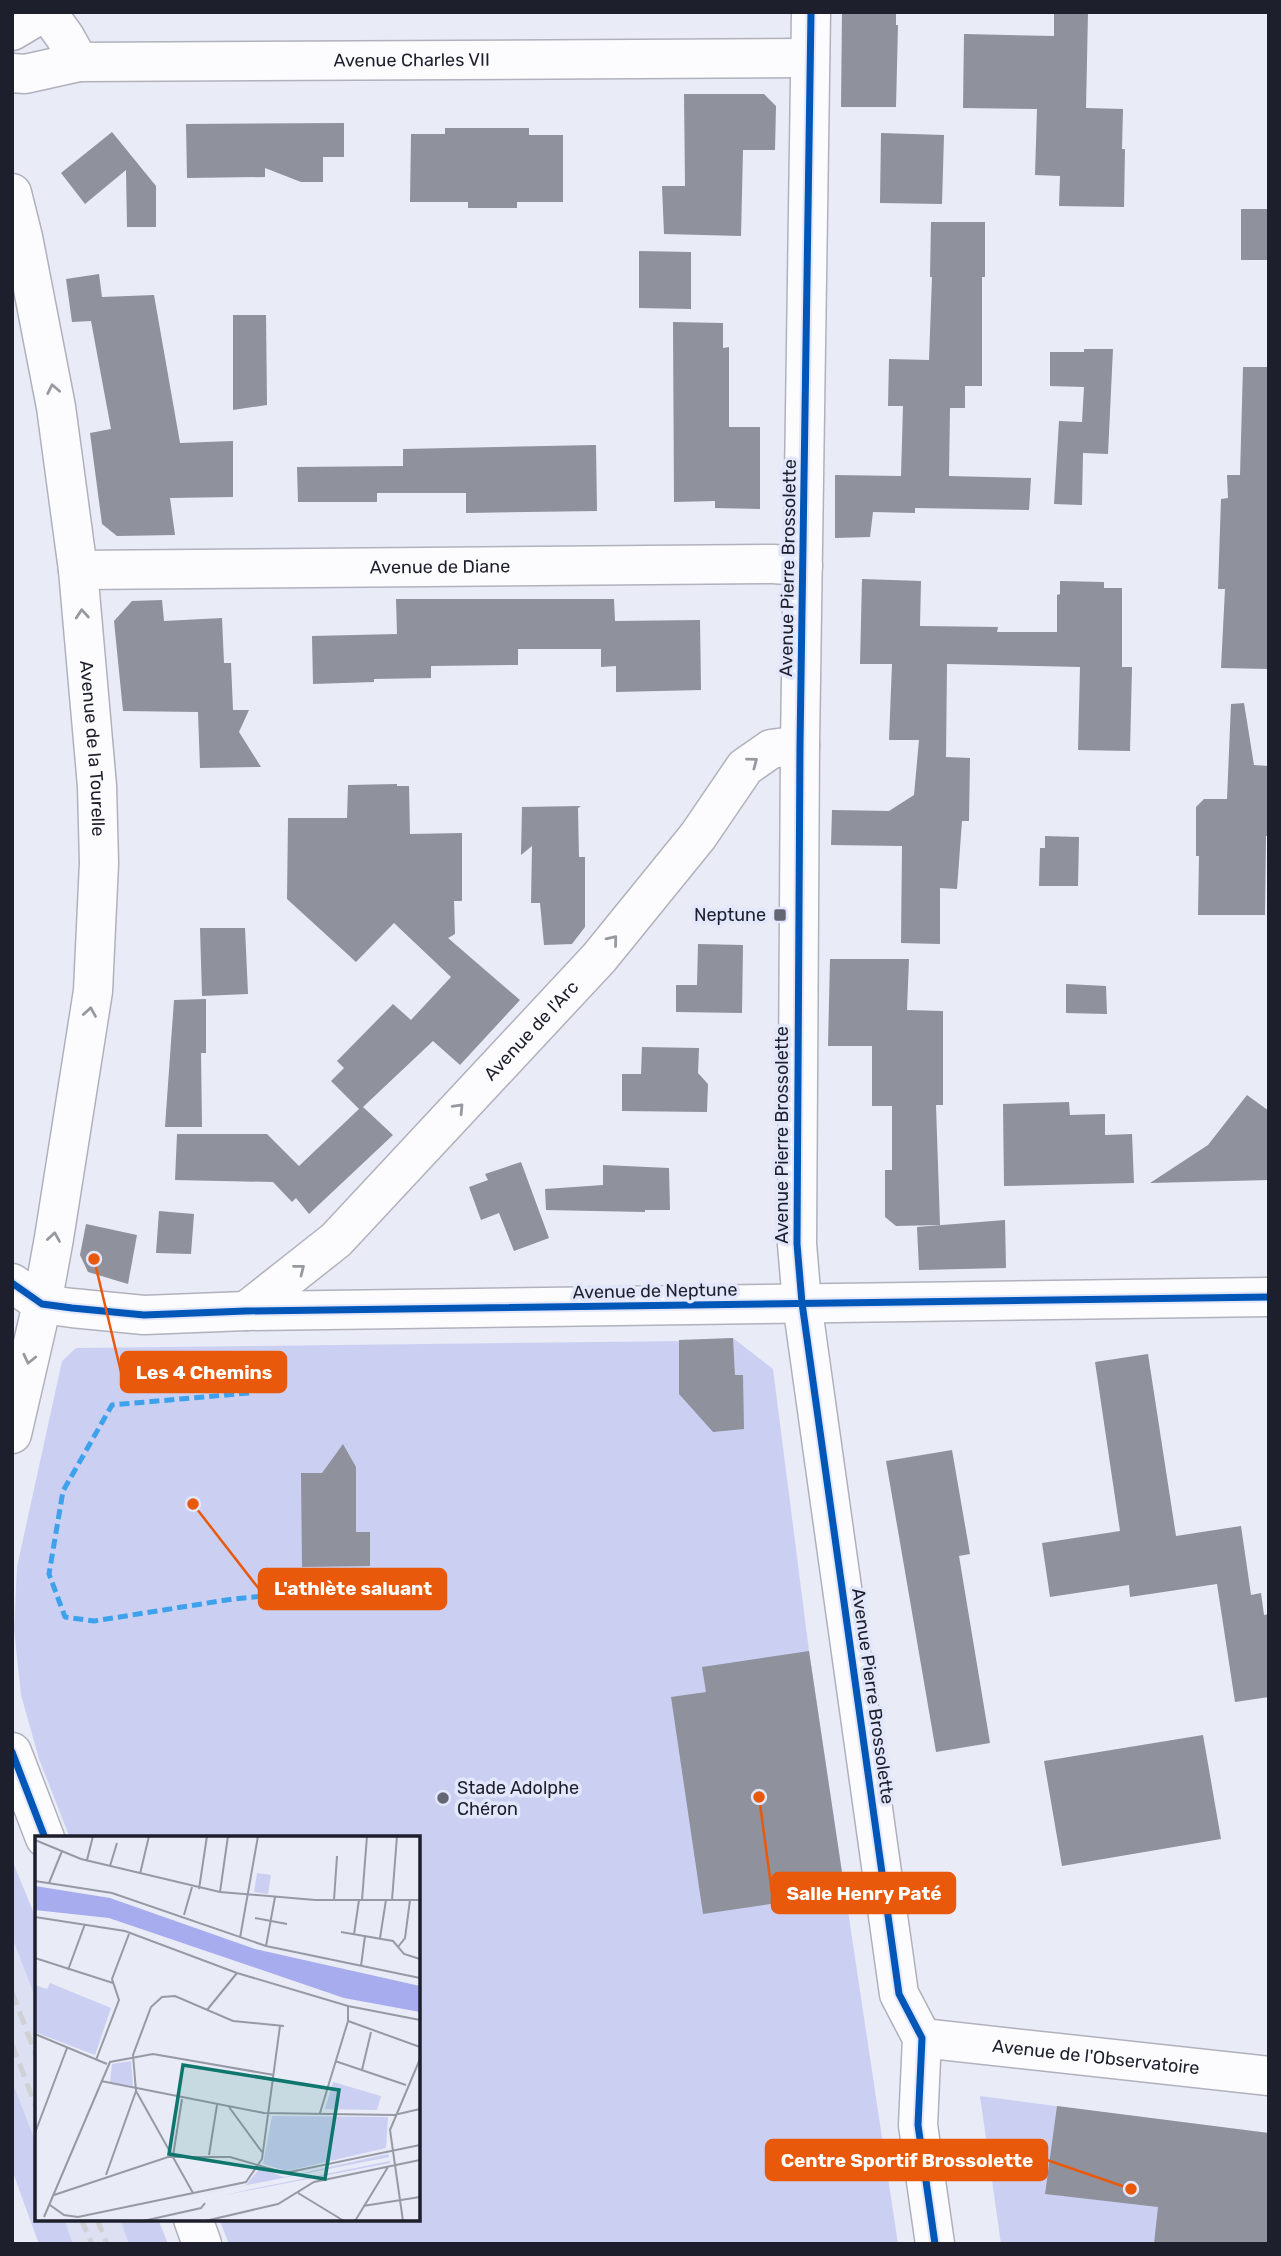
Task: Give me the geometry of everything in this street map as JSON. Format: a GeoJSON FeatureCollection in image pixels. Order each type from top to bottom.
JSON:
{"type":"FeatureCollection","features":[{"type":"Feature","properties":{"kind":"street"},"geometry":{"type":"LineString","coordinates":[[12,31],[46,12],[79,62]]}},
{"type":"Feature","properties":{"kind":"street","name":"Avenue Pierre Brossolette"},"geometry":{"type":"LineString","coordinates":[[811,12],[800,745],[797,1244],[802,1303],[899,1994],[922,2038]]}},
{"type":"Feature","properties":{"kind":"street","name":"Avenue Charles VII"},"geometry":{"type":"LineString","coordinates":[[12,73],[25,74],[79,62],[810,58]]}},
{"type":"Feature","properties":{"kind":"street","name":"Avenue de la Tourelle"},"geometry":{"type":"LineString","coordinates":[[12,193],[56,407],[78,570],[99,850],[93,991],[27,1294],[12,1434]]}},
{"type":"Feature","properties":{"kind":"street","name":"Avenue de Diane"},"geometry":{"type":"LineString","coordinates":[[78,570],[773,564],[803,566]]}},
{"type":"Feature","properties":{"kind":"street","name":"Avenue de l'Arc"},"geometry":{"type":"LineString","coordinates":[[246,1311],[337,1240],[599,957],[698,836],[745,767],[771,749],[800,745]]}},
{"type":"Feature","properties":{"kind":"street","name":"Avenue de Neptune"},"geometry":{"type":"LineString","coordinates":[[27,1294],[144,1315],[246,1311],[1269,1297]]}},
{"type":"Feature","properties":{"kind":"street"},"geometry":{"type":"LineString","coordinates":[[12,1752],[44,1836]]}},
{"type":"Feature","properties":{"kind":"street"},"geometry":{"type":"LineString","coordinates":[[922,2038],[918,2125],[935,2244]]}},
{"type":"Feature","properties":{"kind":"street","name":"Avenue de l'Observatoire"},"geometry":{"type":"LineString","coordinates":[[922,2038],[1269,2076]]}},
{"type":"Feature","properties":{"kind":"street"},"geometry":{"type":"LineString","coordinates":[[194,2221],[202,2244]]}},
{"type":"Feature","properties":{"kind":"shaded area","name":"Stade Adolphe Chéron"},"geometry":{"type":"Polygon","coordinates":[[[733,1338],[773,1369],[809,1651],[898,2244],[229,2244],[220,2221],[420,2221],[420,1836],[69,1836],[39,1759],[21,1695],[14,1629],[17,1567],[62,1361],[76,1348],[684,1341],[733,1338]]]}},
{"type":"Feature","properties":{"kind":"shaded area"},"geometry":{"type":"Polygon","coordinates":[[[12,1860],[35,1916],[35,1997],[12,1937],[12,1860]]]}},
{"type":"Feature","properties":{"kind":"shaded area"},"geometry":{"type":"Polygon","coordinates":[[[12,1863],[35,1920],[35,2221],[153,2221],[162,2244],[40,2244],[12,2167],[12,1863]]]}},
{"type":"Feature","properties":{"kind":"shaded area"},"geometry":{"type":"Polygon","coordinates":[[[12,2081],[35,2141],[35,2221],[65,2221],[73,2244],[39,2244],[12,2170],[12,2081]]]}},
{"type":"Feature","properties":{"kind":"shaded area"},"geometry":{"type":"Polygon","coordinates":[[[980,2096],[1168,2121],[1269,2244],[1001,2244],[980,2096]]]}},
{"type":"Feature","properties":{"kind":"shaded area"},"geometry":{"type":"Polygon","coordinates":[[[121,2221],[159,2221],[168,2244],[129,2244],[121,2221]]]}},
{"type":"Feature","properties":{"kind":"building"},"geometry":{"type":"Polygon","coordinates":[[[842,12],[896,12],[896,107],[841,107],[842,12]]]}},
{"type":"Feature","properties":{"kind":"building"},"geometry":{"type":"Polygon","coordinates":[[[1054,12],[1088,12],[1086,108],[1123,109],[1124,207],[1059,206],[1060,176],[1035,175],[1037,109],[963,108],[964,34],[1054,36],[1054,12]]]}},
{"type":"Feature","properties":{"kind":"building"},"geometry":{"type":"Polygon","coordinates":[[[684,94],[764,94],[776,106],[775,150],[743,150],[741,236],[664,234],[662,186],[685,186],[684,94]]]}},
{"type":"Feature","properties":{"kind":"building"},"geometry":{"type":"Polygon","coordinates":[[[344,123],[344,157],[323,157],[323,182],[301,182],[265,168],[265,177],[187,178],[186,124],[344,123]]]}},
{"type":"Feature","properties":{"kind":"building"},"geometry":{"type":"Polygon","coordinates":[[[445,128],[529,128],[529,135],[563,135],[563,202],[517,202],[517,208],[468,208],[468,202],[410,202],[411,134],[445,134],[445,128]]]}},
{"type":"Feature","properties":{"kind":"building"},"geometry":{"type":"Polygon","coordinates":[[[112,132],[156,186],[156,227],[127,227],[126,170],[85,204],[61,173],[112,132]]]}},
{"type":"Feature","properties":{"kind":"building"},"geometry":{"type":"Polygon","coordinates":[[[881,133],[944,135],[942,204],[880,203],[881,133]]]}},
{"type":"Feature","properties":{"kind":"building"},"geometry":{"type":"Polygon","coordinates":[[[1241,209],[1269,209],[1269,260],[1241,260],[1241,209]]]}},
{"type":"Feature","properties":{"kind":"building"},"geometry":{"type":"Polygon","coordinates":[[[931,222],[985,222],[982,386],[965,386],[965,408],[950,408],[949,476],[1031,478],[1029,510],[915,508],[915,513],[873,512],[870,537],[835,538],[835,475],[901,476],[903,406],[888,406],[889,359],[929,360],[931,222]]]}},
{"type":"Feature","properties":{"kind":"building"},"geometry":{"type":"Polygon","coordinates":[[[639,251],[691,252],[691,309],[639,308],[639,251]]]}},
{"type":"Feature","properties":{"kind":"building"},"geometry":{"type":"Polygon","coordinates":[[[99,274],[102,297],[154,295],[180,443],[233,441],[233,497],[170,498],[175,535],[117,536],[102,524],[90,433],[111,429],[91,321],[72,322],[66,279],[99,274]]]}},
{"type":"Feature","properties":{"kind":"building"},"geometry":{"type":"Polygon","coordinates":[[[233,315],[266,315],[267,405],[233,410],[233,315]]]}},
{"type":"Feature","properties":{"kind":"building"},"geometry":{"type":"Polygon","coordinates":[[[673,322],[723,323],[723,348],[729,347],[729,427],[760,427],[760,509],[715,508],[715,501],[674,502],[673,322]]]}},
{"type":"Feature","properties":{"kind":"building"},"geometry":{"type":"Polygon","coordinates":[[[1084,349],[1113,349],[1108,454],[1083,453],[1082,505],[1054,504],[1059,421],[1082,422],[1084,387],[1050,386],[1050,352],[1084,352],[1084,349]]]}},
{"type":"Feature","properties":{"kind":"building"},"geometry":{"type":"Polygon","coordinates":[[[1243,367],[1269,367],[1269,669],[1221,668],[1225,589],[1218,589],[1221,499],[1228,498],[1227,475],[1240,475],[1243,367]]]}},
{"type":"Feature","properties":{"kind":"building"},"geometry":{"type":"Polygon","coordinates":[[[596,445],[597,511],[466,513],[466,493],[377,493],[377,502],[298,502],[297,467],[403,466],[403,449],[596,445]]]}},
{"type":"Feature","properties":{"kind":"building"},"geometry":{"type":"Polygon","coordinates":[[[862,579],[921,581],[920,626],[998,627],[997,632],[1057,632],[1057,595],[1060,594],[1060,581],[1104,582],[1104,588],[1122,588],[1122,667],[1132,667],[1130,751],[1078,750],[1080,667],[947,664],[946,757],[970,758],[969,821],[962,821],[957,889],[940,888],[940,944],[901,943],[902,846],[831,845],[832,810],[889,811],[914,795],[919,740],[889,740],[892,664],[860,664],[862,579]]]}},
{"type":"Feature","properties":{"kind":"building"},"geometry":{"type":"Polygon","coordinates":[[[396,599],[614,599],[615,621],[700,620],[701,690],[616,692],[616,666],[601,667],[601,649],[518,649],[518,665],[431,666],[431,678],[313,684],[312,636],[397,634],[396,599]]]}},
{"type":"Feature","properties":{"kind":"building"},"geometry":{"type":"Polygon","coordinates":[[[162,600],[164,621],[222,618],[224,663],[231,663],[233,710],[249,710],[239,732],[261,767],[200,768],[198,712],[123,711],[114,621],[132,601],[162,600]]]}},
{"type":"Feature","properties":{"kind":"building"},"geometry":{"type":"Polygon","coordinates":[[[1244,703],[1254,765],[1269,766],[1265,915],[1198,915],[1196,807],[1204,799],[1227,799],[1231,704],[1244,703]]]}},
{"type":"Feature","properties":{"kind":"building"},"geometry":{"type":"Polygon","coordinates":[[[348,785],[409,786],[410,834],[462,833],[462,901],[454,901],[455,934],[448,938],[520,1000],[460,1065],[433,1041],[363,1107],[393,1135],[309,1214],[296,1198],[292,1202],[273,1182],[175,1180],[177,1134],[267,1134],[299,1166],[359,1109],[331,1081],[344,1068],[337,1061],[393,1004],[411,1020],[451,977],[394,923],[356,962],[287,899],[288,818],[347,818],[348,785]]]}},
{"type":"Feature","properties":{"kind":"building"},"geometry":{"type":"Polygon","coordinates":[[[581,806],[578,808],[579,857],[585,857],[585,927],[572,944],[544,945],[540,903],[531,903],[532,846],[521,855],[522,807],[581,806]]]}},
{"type":"Feature","properties":{"kind":"building"},"geometry":{"type":"Polygon","coordinates":[[[1045,836],[1079,837],[1078,886],[1039,886],[1040,848],[1045,848],[1045,836]]]}},
{"type":"Feature","properties":{"kind":"building"},"geometry":{"type":"Polygon","coordinates":[[[200,928],[245,928],[248,994],[202,996],[200,928]]]}},
{"type":"Feature","properties":{"kind":"building"},"geometry":{"type":"Polygon","coordinates":[[[698,944],[743,945],[742,1013],[676,1012],[676,985],[697,985],[698,944]]]}},
{"type":"Feature","properties":{"kind":"building"},"geometry":{"type":"Polygon","coordinates":[[[830,959],[909,959],[907,1010],[943,1011],[943,1105],[936,1105],[940,1225],[896,1226],[885,1217],[885,1170],[892,1170],[892,1106],[872,1106],[872,1046],[828,1046],[830,959]]]}},
{"type":"Feature","properties":{"kind":"building"},"geometry":{"type":"Polygon","coordinates":[[[1066,984],[1106,986],[1107,1014],[1066,1013],[1066,984]]]}},
{"type":"Feature","properties":{"kind":"building"},"geometry":{"type":"Polygon","coordinates":[[[206,999],[206,1053],[201,1053],[202,1127],[165,1127],[174,1000],[206,999]]]}},
{"type":"Feature","properties":{"kind":"building"},"geometry":{"type":"Polygon","coordinates":[[[642,1047],[699,1048],[698,1073],[708,1084],[707,1112],[622,1111],[622,1074],[641,1074],[642,1047]]]}},
{"type":"Feature","properties":{"kind":"building"},"geometry":{"type":"Polygon","coordinates":[[[1247,1095],[1269,1111],[1269,1180],[1150,1183],[1208,1145],[1247,1095]]]}},
{"type":"Feature","properties":{"kind":"building"},"geometry":{"type":"Polygon","coordinates":[[[1069,1102],[1070,1115],[1105,1114],[1105,1135],[1132,1134],[1134,1183],[1004,1186],[1003,1104],[1069,1102]]]}},
{"type":"Feature","properties":{"kind":"building"},"geometry":{"type":"Polygon","coordinates":[[[521,1162],[549,1238],[514,1251],[499,1213],[481,1220],[469,1187],[488,1180],[485,1174],[521,1162]]]}},
{"type":"Feature","properties":{"kind":"building"},"geometry":{"type":"Polygon","coordinates":[[[603,1165],[669,1168],[670,1210],[546,1210],[545,1189],[603,1185],[603,1165]]]}},
{"type":"Feature","properties":{"kind":"building"},"geometry":{"type":"Polygon","coordinates":[[[159,1211],[194,1214],[191,1254],[156,1253],[159,1211]]]}},
{"type":"Feature","properties":{"kind":"building"},"geometry":{"type":"Polygon","coordinates":[[[1005,1220],[1006,1268],[919,1270],[917,1227],[1005,1220]]]}},
{"type":"Feature","properties":{"kind":"building"},"geometry":{"type":"Polygon","coordinates":[[[86,1224],[137,1235],[128,1284],[88,1272],[80,1255],[86,1224]]]}},
{"type":"Feature","properties":{"kind":"building"},"geometry":{"type":"Polygon","coordinates":[[[733,1338],[735,1375],[743,1375],[744,1429],[713,1432],[679,1394],[679,1340],[733,1338]]]}},
{"type":"Feature","properties":{"kind":"building"},"geometry":{"type":"Polygon","coordinates":[[[1148,1354],[1176,1536],[1241,1526],[1251,1595],[1261,1593],[1264,1615],[1269,1614],[1269,1697],[1235,1702],[1217,1584],[1130,1597],[1129,1585],[1050,1597],[1042,1543],[1120,1531],[1095,1362],[1148,1354]]]}},
{"type":"Feature","properties":{"kind":"building"},"geometry":{"type":"Polygon","coordinates":[[[343,1444],[356,1467],[356,1532],[370,1532],[370,1566],[302,1567],[301,1473],[322,1473],[343,1444]]]}},
{"type":"Feature","properties":{"kind":"building"},"geometry":{"type":"Polygon","coordinates":[[[952,1450],[970,1554],[959,1556],[990,1743],[936,1752],[886,1461],[952,1450]]]}},
{"type":"Feature","properties":{"kind":"building"},"geometry":{"type":"Polygon","coordinates":[[[809,1651],[845,1893],[703,1914],[671,1697],[706,1692],[702,1667],[809,1651]]]}},
{"type":"Feature","properties":{"kind":"building"},"geometry":{"type":"Polygon","coordinates":[[[1203,1735],[1221,1839],[1062,1866],[1044,1761],[1203,1735]]]}},
{"type":"Feature","properties":{"kind":"building"},"geometry":{"type":"Polygon","coordinates":[[[1057,2106],[1269,2133],[1269,2244],[1154,2244],[1158,2207],[1045,2194],[1057,2106]]]}},
{"type":"Feature","properties":{"kind":"railway"},"geometry":{"type":"LineString","coordinates":[[12,1992],[35,2053]]}},
{"type":"Feature","properties":{"kind":"railway"},"geometry":{"type":"LineString","coordinates":[[12,2044],[35,2105]]}},
{"type":"Feature","properties":{"kind":"railway"},"geometry":{"type":"LineString","coordinates":[[82,2221],[92,2244]]}},
{"type":"Feature","properties":{"kind":"railway"},"geometry":{"type":"LineString","coordinates":[[98,2221],[107,2244]]}},
{"type":"Feature","properties":{"kind":"marked path"},"geometry":{"type":"LineString","coordinates":[[249,1393],[112,1405],[63,1491],[49,1574],[65,1617],[94,1621],[233,1599],[285,1594],[411,1591]]}},
{"type":"Feature","properties":{"kind":"cycle path"},"geometry":{"type":"LineString","coordinates":[[811,12],[800,745],[797,1244],[802,1303],[899,1994],[922,2038],[918,2125],[935,2244]]}},
{"type":"Feature","properties":{"kind":"cycle path"},"geometry":{"type":"LineString","coordinates":[[12,1283],[42,1304],[144,1315],[246,1311],[1269,1297]]}},
{"type":"Feature","properties":{"kind":"cycle path"},"geometry":{"type":"LineString","coordinates":[[12,1752],[44,1836]]}},
{"type":"Feature","properties":{"kind":"place","name":"Neptune"},"geometry":{"type":"Point","coordinates":[780,915]}},
{"type":"Feature","properties":{"kind":"place","name":"Les 4 Chemins"},"geometry":{"type":"Point","coordinates":[94,1259]}},
{"type":"Feature","properties":{"kind":"place","name":"L'athlète saluant"},"geometry":{"type":"Point","coordinates":[193,1504]}},
{"type":"Feature","properties":{"kind":"place","name":"Salle Henry Paté"},"geometry":{"type":"Point","coordinates":[759,1797]}},
{"type":"Feature","properties":{"kind":"place","name":"Stade Adolphe Chéron"},"geometry":{"type":"Point","coordinates":[443,1798]}},
{"type":"Feature","properties":{"kind":"place","name":"Centre Sportif Brossolette"},"geometry":{"type":"Point","coordinates":[1131,2189]}}]}
